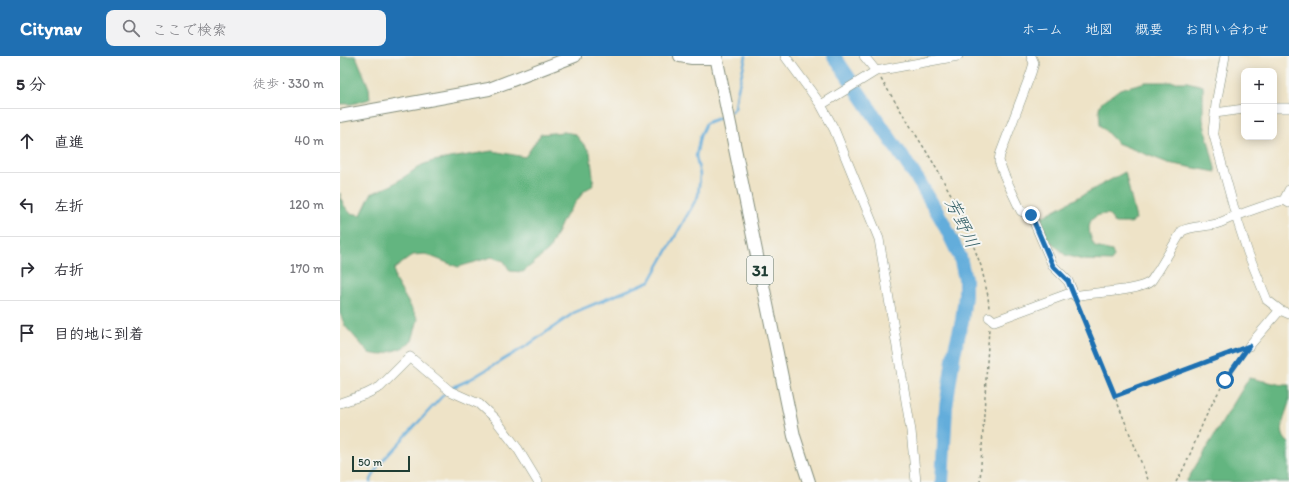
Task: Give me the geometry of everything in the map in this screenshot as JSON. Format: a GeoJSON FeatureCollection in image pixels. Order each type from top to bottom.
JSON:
{"type":"FeatureCollection","features":[{"type":"Feature","properties":{"kind":"main road"},"geometry":{"type":"LineString","coordinates":[[340,116],[489,89],[575,56]]}},
{"type":"Feature","properties":{"kind":"main road"},"geometry":{"type":"LineString","coordinates":[[680,56],[692,58],[716,57]]}},
{"type":"Feature","properties":{"kind":"main road","name":"31"},"geometry":{"type":"LineString","coordinates":[[716,57],[794,436],[809,482]]}},
{"type":"Feature","properties":{"kind":"street"},"geometry":{"type":"LineString","coordinates":[[785,56],[823,104],[880,239],[911,431],[916,482]]}},
{"type":"Feature","properties":{"kind":"street"},"geometry":{"type":"LineString","coordinates":[[864,56],[874,73]]}},
{"type":"Feature","properties":{"kind":"street"},"geometry":{"type":"LineString","coordinates":[[823,104],[874,73],[958,56]]}},
{"type":"Feature","properties":{"kind":"street"},"geometry":{"type":"LineString","coordinates":[[989,317],[994,320],[1074,292],[1068,281],[1053,266],[1031,215],[1021,211],[999,161],[1031,73],[1034,63],[1031,56]]}},
{"type":"Feature","properties":{"kind":"street"},"geometry":{"type":"LineString","coordinates":[[1225,56],[1213,132],[1236,216],[1248,253],[1267,300],[1280,310],[1289,314]]}},
{"type":"Feature","properties":{"kind":"street"},"geometry":{"type":"LineString","coordinates":[[1277,108],[1289,108]]}},
{"type":"Feature","properties":{"kind":"street"},"geometry":{"type":"LineString","coordinates":[[1215,113],[1241,109]]}},
{"type":"Feature","properties":{"kind":"street"},"geometry":{"type":"LineString","coordinates":[[1075,296],[1088,293],[1116,292],[1150,282],[1182,231],[1185,229],[1217,224],[1272,203],[1287,202],[1289,190]]}},
{"type":"Feature","properties":{"kind":"street"},"geometry":{"type":"LineString","coordinates":[[1249,346],[1280,310]]}},
{"type":"Feature","properties":{"kind":"street"},"geometry":{"type":"LineString","coordinates":[[340,403],[366,394],[380,387],[410,358],[447,388],[479,404],[495,419],[518,449],[538,482]]}},
{"type":"Feature","properties":{"kind":"path"},"geometry":{"type":"LineString","coordinates":[[874,73],[931,159],[961,212],[981,266],[988,296],[989,317],[980,482]]}},
{"type":"Feature","properties":{"kind":"path"},"geometry":{"type":"LineString","coordinates":[[1075,296],[1149,482]]}},
{"type":"Feature","properties":{"kind":"path"},"geometry":{"type":"LineString","coordinates":[[1115,396],[1249,346]]}},
{"type":"Feature","properties":{"kind":"path"},"geometry":{"type":"LineString","coordinates":[[1176,482],[1186,466],[1209,410],[1225,380],[1249,346]]}},
{"type":"Feature","properties":{"kind":"green space"},"geometry":{"type":"Polygon","coordinates":[[[340,56],[356,56],[369,88],[370,99],[352,104],[340,104],[340,56]]]}},
{"type":"Feature","properties":{"kind":"green space"},"geometry":{"type":"Polygon","coordinates":[[[1146,82],[1187,82],[1203,86],[1203,120],[1216,172],[1168,163],[1117,143],[1100,125],[1099,108],[1101,103],[1120,89],[1146,82]]]}},
{"type":"Feature","properties":{"kind":"green space"},"geometry":{"type":"Polygon","coordinates":[[[564,132],[575,134],[590,152],[594,185],[585,190],[564,218],[549,250],[523,272],[510,271],[504,261],[492,257],[458,267],[425,254],[413,255],[394,269],[395,280],[418,319],[412,341],[402,348],[380,355],[369,353],[345,326],[340,313],[340,193],[343,204],[350,213],[361,215],[371,194],[392,185],[422,165],[433,161],[492,151],[525,157],[541,134],[564,132]]]}},
{"type":"Feature","properties":{"kind":"green space"},"geometry":{"type":"Polygon","coordinates":[[[1125,172],[1136,219],[1131,223],[1115,223],[1108,214],[1100,215],[1091,220],[1089,230],[1095,247],[1112,251],[1114,257],[1111,261],[1083,260],[1065,255],[1048,239],[1040,218],[1125,172]]]}},
{"type":"Feature","properties":{"kind":"green space"},"geometry":{"type":"Polygon","coordinates":[[[1249,378],[1289,385],[1289,401],[1282,428],[1285,439],[1289,443],[1289,482],[1186,482],[1249,378]]]}},
{"type":"Feature","properties":{"kind":"waterway"},"geometry":{"type":"LineString","coordinates":[[731,111],[735,108],[746,56]]}},
{"type":"Feature","properties":{"kind":"waterway","name":"芳野川"},"geometry":{"type":"LineString","coordinates":[[834,56],[920,183],[943,222],[960,257],[965,279],[965,296],[962,321],[954,353],[946,407],[942,482]]}},
{"type":"Feature","properties":{"kind":"waterway"},"geometry":{"type":"LineString","coordinates":[[451,388],[469,380],[528,345],[575,312],[650,281],[698,196],[700,175],[696,156],[700,136],[706,123],[724,116]]}},
{"type":"Feature","properties":{"kind":"waterway"},"geometry":{"type":"LineString","coordinates":[[370,482],[378,466],[447,391]]}},
{"type":"Feature","properties":{"kind":"route"},"geometry":{"type":"LineString","coordinates":[[1031,215],[1053,266],[1068,281],[1075,296],[1115,396],[1249,346],[1225,380]]}}]}
